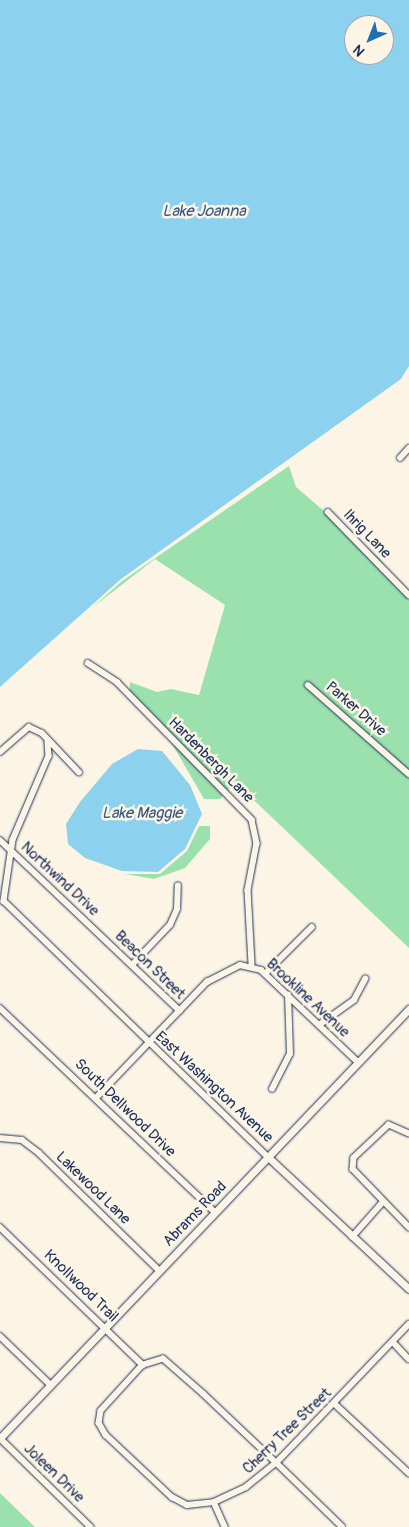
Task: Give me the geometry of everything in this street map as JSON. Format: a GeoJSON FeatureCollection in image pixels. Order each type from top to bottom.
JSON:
{"type":"FeatureCollection","features":[{"type":"Feature","properties":{"kind":"street"},"geometry":{"type":"LineString","coordinates":[[400,458],[409,448]]}},
{"type":"Feature","properties":{"kind":"street","name":"Ihrig Lane"},"geometry":{"type":"LineString","coordinates":[[328,512],[409,595]]}},
{"type":"Feature","properties":{"kind":"street","name":"Hardenbergh Lane"},"geometry":{"type":"LineString","coordinates":[[88,663],[116,682],[252,820],[257,843],[248,890],[252,964]]}},
{"type":"Feature","properties":{"kind":"street","name":"Parker Drive"},"geometry":{"type":"LineString","coordinates":[[308,685],[409,774]]}},
{"type":"Feature","properties":{"kind":"street"},"geometry":{"type":"LineString","coordinates":[[0,752],[22,730],[34,728],[79,772]]}},
{"type":"Feature","properties":{"kind":"street"},"geometry":{"type":"LineString","coordinates":[[2,900],[2,891],[17,828],[49,756],[48,742]]}},
{"type":"Feature","properties":{"kind":"street","name":"Northwind Drive"},"geometry":{"type":"LineString","coordinates":[[0,840],[102,936]]}},
{"type":"Feature","properties":{"kind":"street"},"geometry":{"type":"LineString","coordinates":[[132,965],[170,925],[177,909],[178,886]]}},
{"type":"Feature","properties":{"kind":"street","name":"East Washington Avenue"},"geometry":{"type":"LineString","coordinates":[[2,900],[148,1044],[409,1290]]}},
{"type":"Feature","properties":{"kind":"street"},"geometry":{"type":"LineString","coordinates":[[265,974],[312,927]]}},
{"type":"Feature","properties":{"kind":"street","name":"Beacon Street"},"geometry":{"type":"LineString","coordinates":[[102,936],[180,1011]]}},
{"type":"Feature","properties":{"kind":"street","name":"Brookline Avenue"},"geometry":{"type":"LineString","coordinates":[[96,1098],[216,974],[252,964],[288,995],[358,1062]]}},
{"type":"Feature","properties":{"kind":"street"},"geometry":{"type":"LineString","coordinates":[[319,1025],[354,1000],[365,979]]}},
{"type":"Feature","properties":{"kind":"street"},"geometry":{"type":"LineString","coordinates":[[272,1089],[290,1054],[288,995]]}},
{"type":"Feature","properties":{"kind":"street","name":"South Dellwood Drive"},"geometry":{"type":"LineString","coordinates":[[0,1008],[17,1021],[215,1212]]}},
{"type":"Feature","properties":{"kind":"street","name":"Abrams Road"},"geometry":{"type":"LineString","coordinates":[[0,1438],[409,1010]]}},
{"type":"Feature","properties":{"kind":"street"},"geometry":{"type":"LineString","coordinates":[[409,1134],[389,1125],[353,1162],[356,1176],[409,1227]]}},
{"type":"Feature","properties":{"kind":"street","name":"Lakewood Lane"},"geometry":{"type":"LineString","coordinates":[[0,1138],[22,1140],[39,1153],[160,1271]]}},
{"type":"Feature","properties":{"kind":"street"},"geometry":{"type":"LineString","coordinates":[[352,1237],[383,1202]]}},
{"type":"Feature","properties":{"kind":"street","name":"Knollwood Trail"},"geometry":{"type":"LineString","coordinates":[[0,1227],[144,1364]]}},
{"type":"Feature","properties":{"kind":"street","name":"Cherry Tree Street"},"geometry":{"type":"LineString","coordinates":[[144,1364],[103,1407],[100,1427],[172,1497],[187,1504],[214,1502],[246,1487],[276,1463],[409,1324]]}},
{"type":"Feature","properties":{"kind":"street"},"geometry":{"type":"LineString","coordinates":[[0,1336],[51,1385]]}},
{"type":"Feature","properties":{"kind":"street"},"geometry":{"type":"LineString","coordinates":[[392,1342],[409,1359]]}},
{"type":"Feature","properties":{"kind":"street"},"geometry":{"type":"LineString","coordinates":[[144,1364],[163,1359],[342,1527]]}},
{"type":"Feature","properties":{"kind":"street"},"geometry":{"type":"LineString","coordinates":[[334,1403],[409,1473]]}},
{"type":"Feature","properties":{"kind":"street","name":"Joleen Drive"},"geometry":{"type":"LineString","coordinates":[[0,1438],[91,1527]]}},
{"type":"Feature","properties":{"kind":"street"},"geometry":{"type":"LineString","coordinates":[[214,1502],[225,1527]]}},
{"type":"Feature","properties":{"kind":"green space"},"geometry":{"type":"Polygon","coordinates":[[[289,466],[296,487],[379,558],[409,600],[409,948],[235,782],[220,799],[204,799],[164,730],[129,699],[130,682],[157,692],[171,689],[199,695],[225,605],[155,559],[93,607],[122,581],[289,466]]]}},
{"type":"Feature","properties":{"kind":"green space"},"geometry":{"type":"Polygon","coordinates":[[[199,826],[210,826],[210,839],[185,868],[154,879],[125,874],[160,874],[187,851],[199,826]]]}},
{"type":"Feature","properties":{"kind":"green space"},"geometry":{"type":"Polygon","coordinates":[[[0,1493],[35,1527],[0,1527],[0,1493]]]}},
{"type":"Feature","properties":{"kind":"water","name":"Lake Joanna"},"geometry":{"type":"Polygon","coordinates":[[[0,0],[409,0],[409,366],[401,379],[121,579],[0,687],[0,0]]]}},
{"type":"Feature","properties":{"kind":"water","name":"Lake Maggie"},"geometry":{"type":"Polygon","coordinates":[[[138,749],[162,751],[190,785],[202,814],[185,849],[158,872],[122,871],[85,858],[68,844],[66,824],[80,802],[112,764],[138,749]]]}}]}
